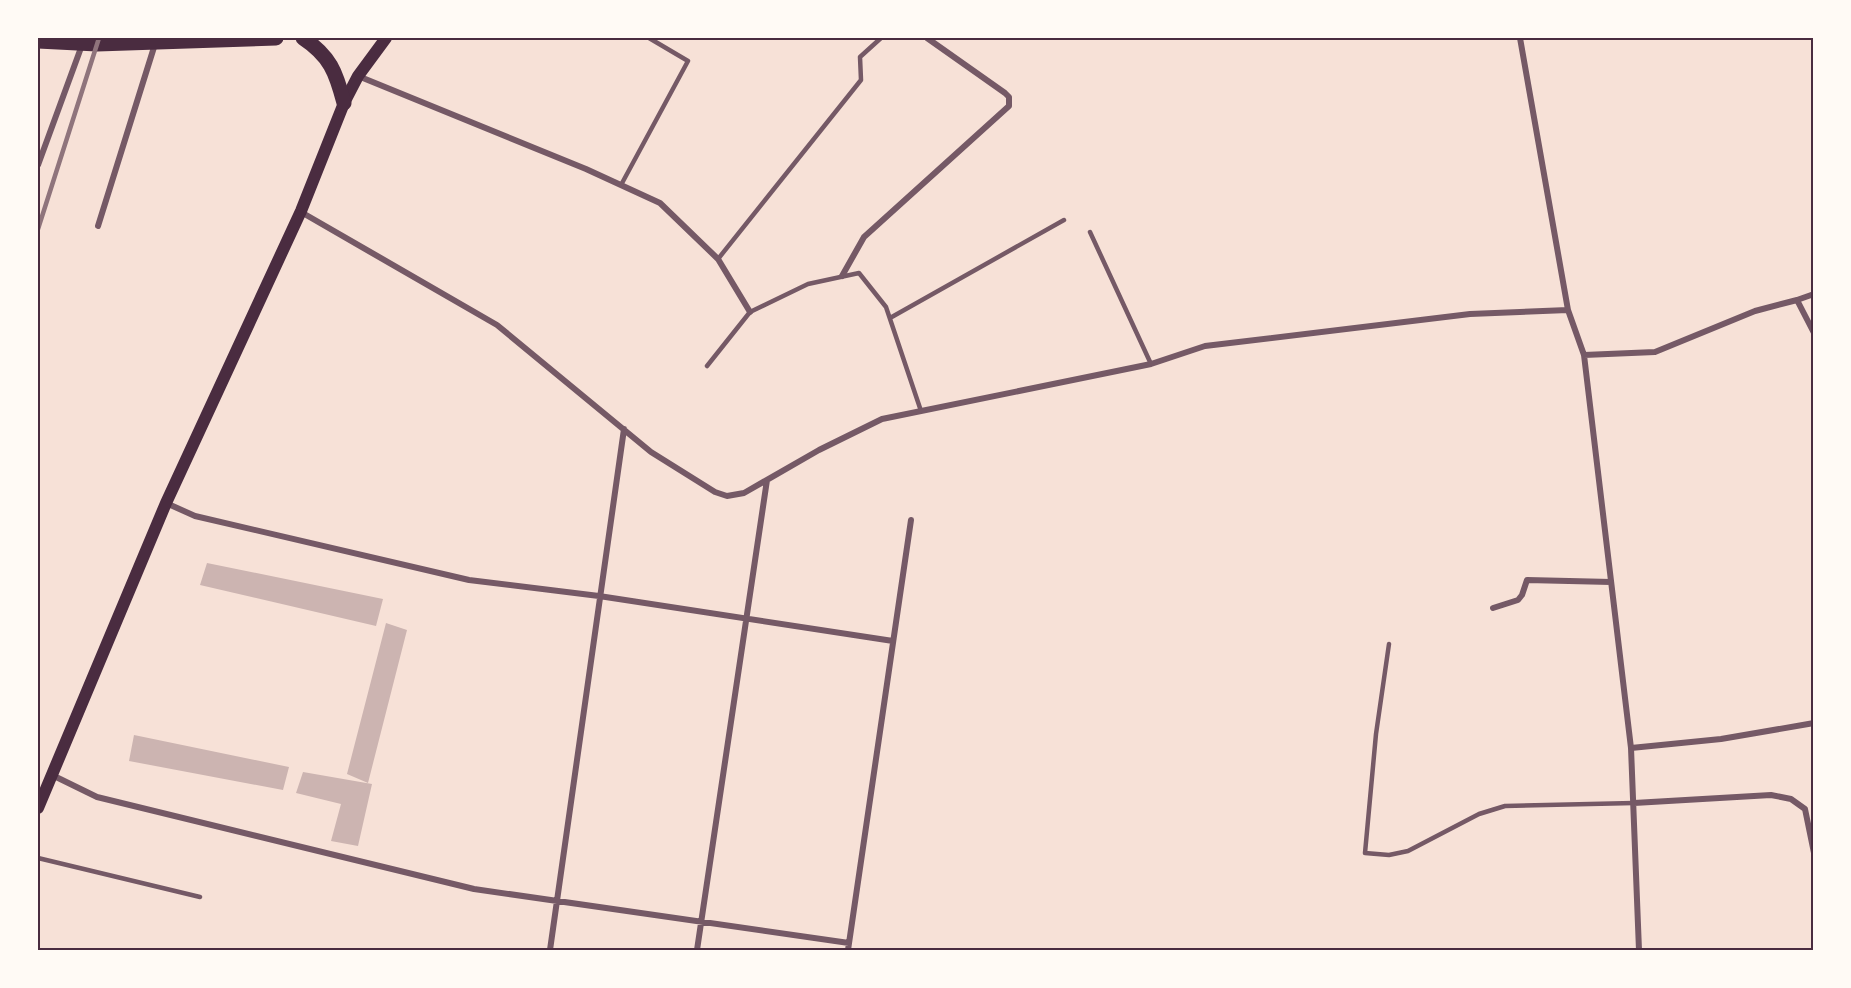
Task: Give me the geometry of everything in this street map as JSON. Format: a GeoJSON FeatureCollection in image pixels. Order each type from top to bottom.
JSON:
{"type":"FeatureCollection","features":[{"type":"Feature","properties":{"kind":"main road"},"geometry":{"type":"LineString","coordinates":[[38,41],[84,39],[97,44],[156,40],[276,38]]}},
{"type":"Feature","properties":{"kind":"main road"},"geometry":{"type":"LineString","coordinates":[[303,38],[321,50],[330,63],[337,77],[344,104]]}},
{"type":"Feature","properties":{"kind":"main road"},"geometry":{"type":"LineString","coordinates":[[38,808],[166,503],[301,211],[344,104],[358,76],[386,38]]}},
{"type":"Feature","properties":{"kind":"street"},"geometry":{"type":"LineString","coordinates":[[842,276],[864,237],[1009,106],[1009,98],[1005,93],[927,38]]}},
{"type":"Feature","properties":{"kind":"street"},"geometry":{"type":"LineString","coordinates":[[1520,38],[1568,310],[1584,355],[1631,748],[1640,951]]}},
{"type":"Feature","properties":{"kind":"street"},"geometry":{"type":"LineString","coordinates":[[38,165],[84,39]]}},
{"type":"Feature","properties":{"kind":"street"},"geometry":{"type":"LineString","coordinates":[[98,226],[156,40]]}},
{"type":"Feature","properties":{"kind":"street"},"geometry":{"type":"LineString","coordinates":[[358,76],[660,203],[718,260],[750,312]]}},
{"type":"Feature","properties":{"kind":"street"},"geometry":{"type":"LineString","coordinates":[[301,211],[497,325],[651,452],[721,495],[744,494],[819,450],[882,419],[1150,364],[1205,346],[1470,314],[1568,310]]}},
{"type":"Feature","properties":{"kind":"street"},"geometry":{"type":"LineString","coordinates":[[1584,355],[1655,352],[1755,311],[1814,294]]}},
{"type":"Feature","properties":{"kind":"street"},"geometry":{"type":"LineString","coordinates":[[1797,300],[1814,333]]}},
{"type":"Feature","properties":{"kind":"street"},"geometry":{"type":"LineString","coordinates":[[550,951],[624,429]]}},
{"type":"Feature","properties":{"kind":"street"},"geometry":{"type":"LineString","coordinates":[[697,951],[767,480]]}},
{"type":"Feature","properties":{"kind":"street"},"geometry":{"type":"LineString","coordinates":[[166,503],[195,516],[469,580],[599,596],[893,641]]}},
{"type":"Feature","properties":{"kind":"street"},"geometry":{"type":"LineString","coordinates":[[848,951],[911,520]]}},
{"type":"Feature","properties":{"kind":"street"},"geometry":{"type":"LineString","coordinates":[[1493,608],[1518,600],[1527,580],[1611,582]]}},
{"type":"Feature","properties":{"kind":"street"},"geometry":{"type":"LineString","coordinates":[[1631,748],[1721,739],[1814,723]]}},
{"type":"Feature","properties":{"kind":"street"},"geometry":{"type":"LineString","coordinates":[[51,775],[97,797],[474,889],[702,920],[849,943]]}},
{"type":"Feature","properties":{"kind":"street"},"geometry":{"type":"LineString","coordinates":[[1634,803],[1771,795],[1791,799],[1804,809],[1814,853]]}},
{"type":"Feature","properties":{"kind":"lane"},"geometry":{"type":"LineString","coordinates":[[621,185],[688,61],[650,38]]}},
{"type":"Feature","properties":{"kind":"lane"},"geometry":{"type":"LineString","coordinates":[[718,260],[861,80],[860,57],[882,38]]}},
{"type":"Feature","properties":{"kind":"lane"},"geometry":{"type":"LineString","coordinates":[[890,318],[1064,220]]}},
{"type":"Feature","properties":{"kind":"lane"},"geometry":{"type":"LineString","coordinates":[[1090,232],[1150,364]]}},
{"type":"Feature","properties":{"kind":"lane"},"geometry":{"type":"LineString","coordinates":[[707,366],[750,312],[808,284],[859,273],[886,308],[921,411]]}},
{"type":"Feature","properties":{"kind":"lane"},"geometry":{"type":"LineString","coordinates":[[1389,644],[1376,734],[1365,853],[1389,855],[1408,851],[1479,814],[1505,806],[1634,803]]}},
{"type":"Feature","properties":{"kind":"lane"},"geometry":{"type":"LineString","coordinates":[[38,858],[200,897]]}},
{"type":"Feature","properties":{"kind":"building"},"geometry":{"type":"Polygon","coordinates":[[[207,563],[383,599],[376,626],[200,585],[207,563]]]}},
{"type":"Feature","properties":{"kind":"building"},"geometry":{"type":"Polygon","coordinates":[[[386,623],[407,630],[368,783],[347,774],[386,623]]]}},
{"type":"Feature","properties":{"kind":"building"},"geometry":{"type":"Polygon","coordinates":[[[134,735],[289,767],[283,790],[129,761],[134,735]]]}},
{"type":"Feature","properties":{"kind":"building"},"geometry":{"type":"Polygon","coordinates":[[[303,772],[372,784],[358,846],[331,841],[341,804],[296,793],[303,772]]]}},
{"type":"Feature","properties":{"kind":"railway"},"geometry":{"type":"LineString","coordinates":[[38,229],[99,38]]}}]}
